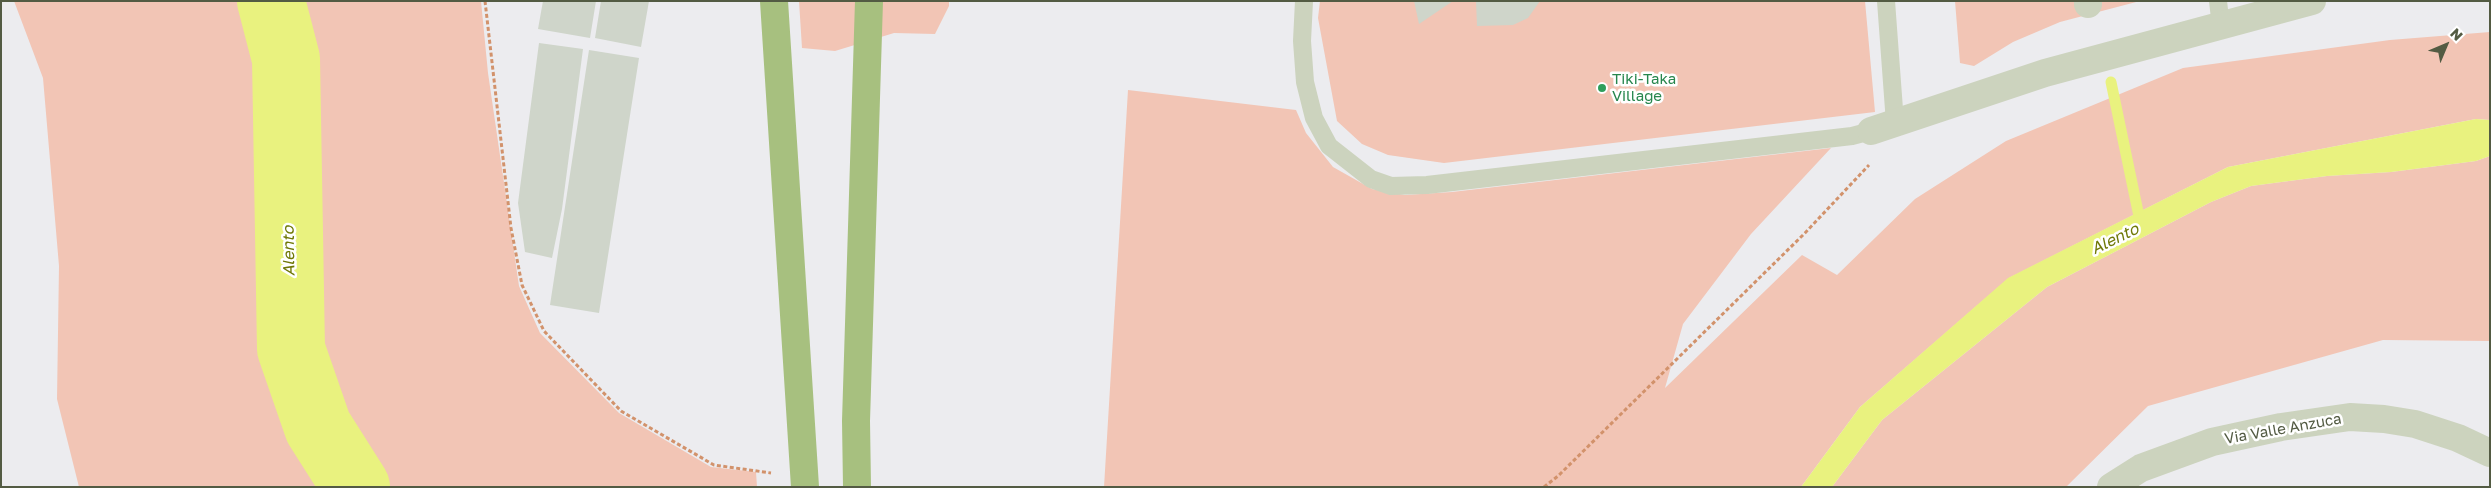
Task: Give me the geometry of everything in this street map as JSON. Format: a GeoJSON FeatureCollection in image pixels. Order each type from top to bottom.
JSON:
{"type":"FeatureCollection","features":[{"type":"Feature","properties":{"kind":"highway"},"geometry":{"type":"LineString","coordinates":[[774,1],[805,487]]}},
{"type":"Feature","properties":{"kind":"highway"},"geometry":{"type":"LineString","coordinates":[[857,487],[856,421],[869,2]]}},
{"type":"Feature","properties":{"kind":"street"},"geometry":{"type":"LineString","coordinates":[[1883,127],[2220,14],[2312,1]]}},
{"type":"Feature","properties":{"kind":"street","name":"Via Valle Anzuca"},"geometry":{"type":"LineString","coordinates":[[2111,487],[2141,468],[2212,442],[2281,426],[2350,417],[2415,424],[2458,438],[2490,453]]}},
{"type":"Feature","properties":{"kind":"lane"},"geometry":{"type":"LineString","coordinates":[[1304,1],[1302,41],[1305,82],[1314,118],[1329,146],[1370,179],[1391,186],[1427,185],[1852,136],[1883,127],[1886,1]]}},
{"type":"Feature","properties":{"kind":"path"},"geometry":{"type":"LineString","coordinates":[[485,1],[510,228],[522,286],[544,331],[621,411],[714,465],[758,471]]}},
{"type":"Feature","properties":{"kind":"path"},"geometry":{"type":"LineString","coordinates":[[1544,487],[1558,476],[1798,240],[1870,164]]}},
{"type":"Feature","properties":{"kind":"shaded area"},"geometry":{"type":"Polygon","coordinates":[[[14,1],[270,1],[285,60],[290,351],[317,428],[354,487],[79,487],[57,399],[59,266],[43,78],[14,1]]]}},
{"type":"Feature","properties":{"kind":"shaded area"},"geometry":{"type":"Polygon","coordinates":[[[272,1],[481,1],[488,73],[519,286],[540,333],[619,413],[711,467],[756,472],[757,487],[357,487],[319,427],[293,350],[288,60],[272,1]]]}},
{"type":"Feature","properties":{"kind":"shaded area"},"geometry":{"type":"Polygon","coordinates":[[[799,1],[949,1],[949,6],[935,34],[894,33],[835,51],[802,48],[799,1]]]}},
{"type":"Feature","properties":{"kind":"shaded area","name":"Tiki-Taka Village"},"geometry":{"type":"Polygon","coordinates":[[[1320,1],[1865,1],[1875,112],[1444,163],[1388,155],[1362,144],[1337,121],[1318,18],[1320,1]]]}},
{"type":"Feature","properties":{"kind":"shaded area"},"geometry":{"type":"Polygon","coordinates":[[[1955,1],[2140,1],[2060,22],[2013,42],[1974,66],[1960,63],[1955,1]]]}},
{"type":"Feature","properties":{"kind":"shaded area"},"geometry":{"type":"Polygon","coordinates":[[[2490,32],[2490,120],[2476,119],[2228,167],[2009,278],[1860,407],[1801,487],[1104,487],[1128,90],[1296,110],[1306,133],[1333,167],[1372,189],[1405,195],[1452,192],[1831,148],[1751,234],[1683,324],[1665,388],[1802,255],[1837,275],[1915,199],[2006,141],[2183,68],[2390,40],[2490,32]]]}},
{"type":"Feature","properties":{"kind":"shaded area"},"geometry":{"type":"Polygon","coordinates":[[[2490,156],[2490,341],[2383,340],[2148,406],[2066,487],[1832,487],[1882,420],[2047,287],[2211,202],[2251,186],[2327,176],[2391,172],[2476,161],[2490,156]]]}},
{"type":"Feature","properties":{"kind":"water"},"geometry":{"type":"Polygon","coordinates":[[[2476,119],[2490,120],[2490,156],[2476,161],[2391,172],[2327,176],[2251,186],[2211,202],[2047,287],[1882,420],[1832,487],[1801,487],[1860,407],[2008,278],[2228,167],[2476,119]]]}},
{"type":"Feature","properties":{"kind":"building"},"geometry":{"type":"Polygon","coordinates":[[[543,1],[596,1],[590,38],[538,29],[543,1]]]}},
{"type":"Feature","properties":{"kind":"building"},"geometry":{"type":"Polygon","coordinates":[[[601,1],[649,1],[641,47],[595,38],[601,1]]]}},
{"type":"Feature","properties":{"kind":"building"},"geometry":{"type":"Polygon","coordinates":[[[1414,1],[1453,1],[1419,24],[1414,1]]]}},
{"type":"Feature","properties":{"kind":"building"},"geometry":{"type":"Polygon","coordinates":[[[1476,1],[1540,1],[1528,18],[1513,25],[1477,26],[1476,1]]]}},
{"type":"Feature","properties":{"kind":"building"},"geometry":{"type":"Polygon","coordinates":[[[539,43],[583,49],[562,209],[552,258],[525,252],[518,203],[539,43]]]}},
{"type":"Feature","properties":{"kind":"building"},"geometry":{"type":"Polygon","coordinates":[[[589,50],[639,58],[599,313],[550,305],[589,50]]]}},
{"type":"Feature","properties":{"kind":"waterway","name":"Alento"},"geometry":{"type":"LineString","coordinates":[[271,1],[286,59],[291,349],[318,427],[356,487]]}},
{"type":"Feature","properties":{"kind":"waterway"},"geometry":{"type":"LineString","coordinates":[[2111,82],[2141,226]]}},
{"type":"Feature","properties":{"kind":"place","name":"Tiki-Taka Village"},"geometry":{"type":"Point","coordinates":[1602,88]}}]}
